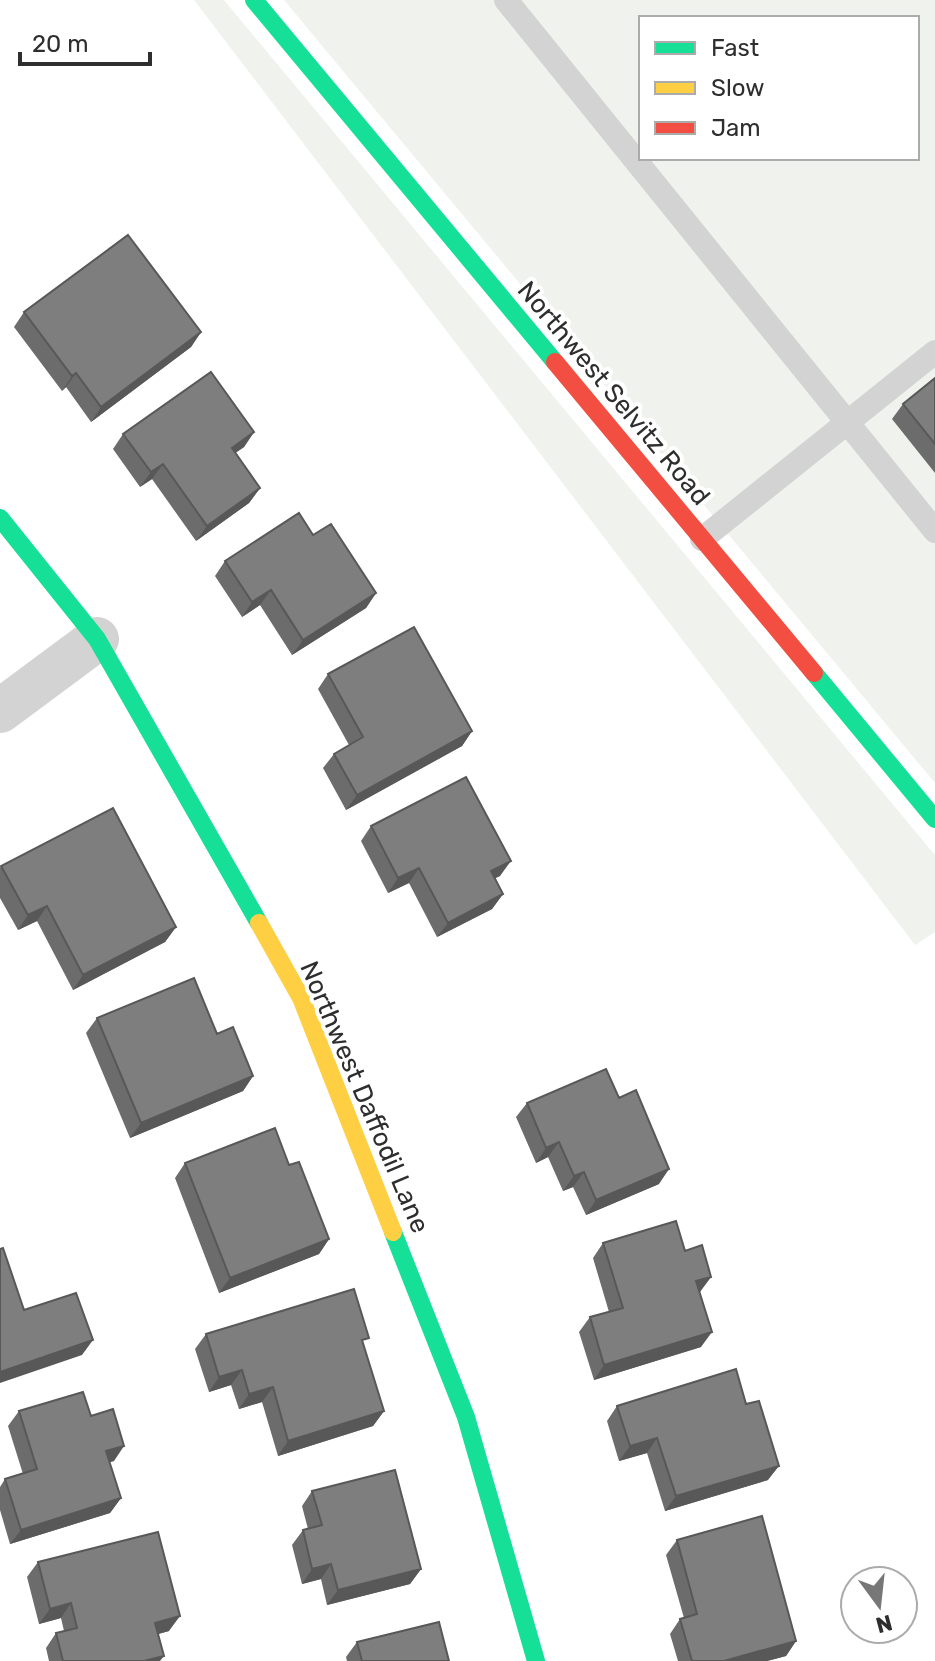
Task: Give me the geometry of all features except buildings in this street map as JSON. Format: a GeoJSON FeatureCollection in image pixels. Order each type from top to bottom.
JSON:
{"type":"FeatureCollection","features":[{"type":"Feature","properties":{"kind":"street","name":"Northwest Selvitz Road"},"geometry":{"type":"LineString","coordinates":[[254,0],[702,539],[930,804]]}},
{"type":"Feature","properties":{"kind":"street","name":"Northwest Daffodil Lane"},"geometry":{"type":"LineString","coordinates":[[0,518],[97,639],[301,998],[466,1417],[536,1661]]}},
{"type":"Feature","properties":{"kind":"street"},"geometry":{"type":"LineString","coordinates":[[0,711],[97,639]]}},
{"type":"Feature","properties":{"kind":"lane"},"geometry":{"type":"LineString","coordinates":[[506,0],[935,531]]}},
{"type":"Feature","properties":{"kind":"lane"},"geometry":{"type":"LineString","coordinates":[[702,539],[935,352]]}},
{"type":"Feature","properties":{"kind":"shaded area"},"geometry":{"type":"Polygon","coordinates":[[[194,0],[224,0],[935,855],[935,932],[915,945],[194,0]]]}},
{"type":"Feature","properties":{"kind":"shaded area"},"geometry":{"type":"Polygon","coordinates":[[[284,0],[935,0],[935,783],[284,0]]]}},
{"type":"Feature","properties":{"kind":"traffic: fast"},"geometry":{"type":"LineString","coordinates":[[254,0],[555,362]]}},
{"type":"Feature","properties":{"kind":"traffic: fast"},"geometry":{"type":"LineString","coordinates":[[0,518],[97,639],[259,923]]}},
{"type":"Feature","properties":{"kind":"traffic: fast"},"geometry":{"type":"LineString","coordinates":[[814,673],[935,819]]}},
{"type":"Feature","properties":{"kind":"traffic: fast"},"geometry":{"type":"LineString","coordinates":[[393,1232],[466,1417],[536,1661]]}},
{"type":"Feature","properties":{"kind":"traffic: slow"},"geometry":{"type":"LineString","coordinates":[[259,923],[301,998],[393,1232]]}},
{"type":"Feature","properties":{"kind":"traffic: jam"},"geometry":{"type":"LineString","coordinates":[[555,362],[814,673]]}}]}
